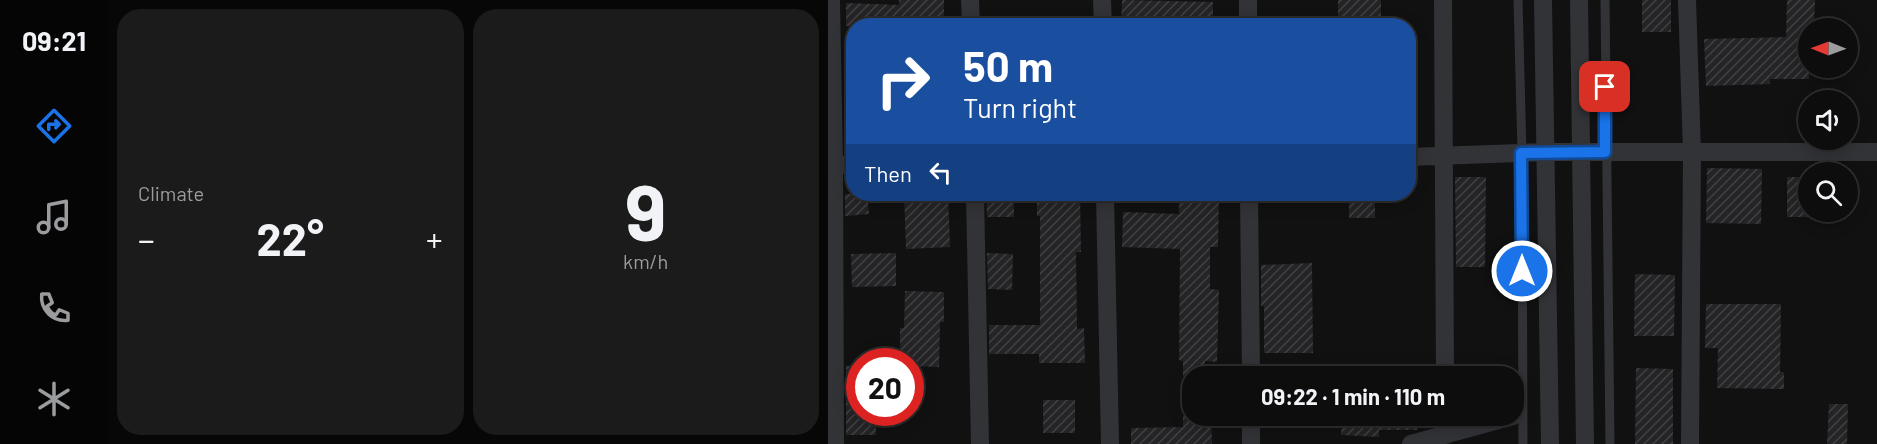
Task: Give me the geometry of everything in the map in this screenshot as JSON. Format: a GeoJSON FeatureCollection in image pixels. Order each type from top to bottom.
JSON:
{"type":"FeatureCollection","features":[{"type":"Feature","properties":{"kind":"street"},"geometry":{"type":"LineString","coordinates":[[831,0],[834,444]]}},
{"type":"Feature","properties":{"kind":"street"},"geometry":{"type":"LineString","coordinates":[[970,0],[971,18]]}},
{"type":"Feature","properties":{"kind":"street"},"geometry":{"type":"LineString","coordinates":[[1102,0],[1103,18]]}},
{"type":"Feature","properties":{"kind":"street"},"geometry":{"type":"LineString","coordinates":[[1248,0],[1248,18]]}},
{"type":"Feature","properties":{"kind":"street"},"geometry":{"type":"LineString","coordinates":[[1443,0],[1445,366]]}},
{"type":"Feature","properties":{"kind":"street"},"geometry":{"type":"LineString","coordinates":[[1543,0],[1550,444]]}},
{"type":"Feature","properties":{"kind":"street"},"geometry":{"type":"LineString","coordinates":[[1579,0],[1585,444]]}},
{"type":"Feature","properties":{"kind":"street"},"geometry":{"type":"LineString","coordinates":[[1687,0],[1692,152],[1690,444]]}},
{"type":"Feature","properties":{"kind":"street"},"geometry":{"type":"LineString","coordinates":[[1416,157],[1544,152],[1877,152]]}},
{"type":"Feature","properties":{"kind":"street"},"geometry":{"type":"LineString","coordinates":[[975,201],[980,444]]}},
{"type":"Feature","properties":{"kind":"street"},"geometry":{"type":"LineString","coordinates":[[1105,201],[1110,444]]}},
{"type":"Feature","properties":{"kind":"street"},"geometry":{"type":"LineString","coordinates":[[1249,201],[1251,366]]}},
{"type":"Feature","properties":{"kind":"street"},"geometry":{"type":"LineString","coordinates":[[1251,426],[1251,444]]}},
{"type":"Feature","properties":{"kind":"street"},"geometry":{"type":"LineString","coordinates":[[1446,426],[1446,435]]}},
{"type":"Feature","properties":{"kind":"street"},"geometry":{"type":"LineString","coordinates":[[1410,444],[1476,426]]}},
{"type":"Feature","properties":{"kind":"lane"},"geometry":{"type":"LineString","coordinates":[[1517,366],[1521,153],[1518,0]]}},
{"type":"Feature","properties":{"kind":"lane"},"geometry":{"type":"LineString","coordinates":[[1605,0],[1610,444]]}},
{"type":"Feature","properties":{"kind":"lane"},"geometry":{"type":"LineString","coordinates":[[1519,426],[1523,444]]}},
{"type":"Feature","properties":{"kind":"building"},"geometry":{"type":"Polygon","coordinates":[[[899,0],[944,0],[944,18],[846,18],[846,3],[899,5],[899,0]]]}},
{"type":"Feature","properties":{"kind":"building"},"geometry":{"type":"Polygon","coordinates":[[[1122,0],[1213,2],[1213,18],[1121,18],[1122,0]]]}},
{"type":"Feature","properties":{"kind":"building"},"geometry":{"type":"Polygon","coordinates":[[[1338,0],[1381,0],[1381,18],[1338,18],[1338,0]]]}},
{"type":"Feature","properties":{"kind":"building"},"geometry":{"type":"Polygon","coordinates":[[[1642,0],[1671,0],[1671,32],[1642,32],[1642,0]]]}},
{"type":"Feature","properties":{"kind":"building"},"geometry":{"type":"Polygon","coordinates":[[[1787,0],[1815,0],[1814,18],[1798,18],[1798,78],[1809,79],[1770,79],[1770,84],[1706,86],[1704,39],[1786,37],[1787,0]]]}},
{"type":"Feature","properties":{"kind":"building"},"geometry":{"type":"Polygon","coordinates":[[[1707,168],[1762,169],[1761,224],[1706,223],[1707,168]]]}},
{"type":"Feature","properties":{"kind":"building"},"geometry":{"type":"Polygon","coordinates":[[[1455,177],[1486,177],[1485,267],[1456,267],[1455,177]]]}},
{"type":"Feature","properties":{"kind":"building"},"geometry":{"type":"Polygon","coordinates":[[[1787,177],[1798,177],[1798,217],[1787,217],[1787,177]]]}},
{"type":"Feature","properties":{"kind":"building"},"geometry":{"type":"Polygon","coordinates":[[[845,194],[846,201],[868,201],[869,214],[845,216],[845,194]]]}},
{"type":"Feature","properties":{"kind":"building"},"geometry":{"type":"Polygon","coordinates":[[[904,201],[948,201],[950,247],[906,249],[904,201]]]}},
{"type":"Feature","properties":{"kind":"building"},"geometry":{"type":"Polygon","coordinates":[[[986,201],[1014,201],[1014,217],[987,217],[986,201]]]}},
{"type":"Feature","properties":{"kind":"building"},"geometry":{"type":"Polygon","coordinates":[[[1037,201],[1080,201],[1081,252],[1076,252],[1077,329],[1084,328],[1085,363],[1039,363],[1039,354],[989,354],[989,325],[1040,325],[1040,216],[1037,216],[1037,201]]]}},
{"type":"Feature","properties":{"kind":"building"},"geometry":{"type":"Polygon","coordinates":[[[1179,201],[1219,201],[1218,247],[1210,247],[1210,289],[1219,290],[1217,362],[1205,361],[1205,366],[1183,366],[1183,361],[1179,360],[1180,249],[1122,247],[1123,212],[1179,214],[1179,201]]]}},
{"type":"Feature","properties":{"kind":"building"},"geometry":{"type":"Polygon","coordinates":[[[1349,201],[1375,201],[1375,218],[1349,218],[1349,201]]]}},
{"type":"Feature","properties":{"kind":"building"},"geometry":{"type":"Polygon","coordinates":[[[896,253],[896,286],[852,287],[851,254],[896,253]]]}},
{"type":"Feature","properties":{"kind":"building"},"geometry":{"type":"Polygon","coordinates":[[[987,253],[1013,254],[1012,290],[988,289],[987,253]]]}},
{"type":"Feature","properties":{"kind":"building"},"geometry":{"type":"Polygon","coordinates":[[[1312,263],[1313,353],[1264,353],[1261,265],[1312,263]]]}},
{"type":"Feature","properties":{"kind":"building"},"geometry":{"type":"Polygon","coordinates":[[[1635,274],[1675,275],[1674,336],[1634,336],[1635,274]]]}},
{"type":"Feature","properties":{"kind":"building"},"geometry":{"type":"Polygon","coordinates":[[[905,291],[944,292],[944,322],[940,322],[939,367],[924,366],[924,348],[900,348],[900,328],[904,328],[905,291]]]}},
{"type":"Feature","properties":{"kind":"building"},"geometry":{"type":"Polygon","coordinates":[[[1706,304],[1781,304],[1780,372],[1784,372],[1784,389],[1717,388],[1718,348],[1705,348],[1706,304]]]}},
{"type":"Feature","properties":{"kind":"building"},"geometry":{"type":"Polygon","coordinates":[[[1636,368],[1673,369],[1673,444],[1635,444],[1636,368]]]}},
{"type":"Feature","properties":{"kind":"building"},"geometry":{"type":"Polygon","coordinates":[[[1043,400],[1075,400],[1075,433],[1043,433],[1043,400]]]}},
{"type":"Feature","properties":{"kind":"building"},"geometry":{"type":"Polygon","coordinates":[[[1829,404],[1848,404],[1847,444],[1827,444],[1829,404]]]}},
{"type":"Feature","properties":{"kind":"building"},"geometry":{"type":"Polygon","coordinates":[[[846,426],[876,426],[876,435],[846,435],[846,426]]]}},
{"type":"Feature","properties":{"kind":"building"},"geometry":{"type":"Polygon","coordinates":[[[1211,426],[1212,444],[1131,444],[1131,428],[1211,426]]]}},
{"type":"Feature","properties":{"kind":"building"},"geometry":{"type":"Polygon","coordinates":[[[1341,426],[1417,426],[1417,430],[1379,430],[1379,437],[1341,435],[1341,426]]]}},
{"type":"Feature","properties":{"kind":"route"},"geometry":{"type":"LineString","coordinates":[[1522,271],[1521,153],[1605,152],[1605,87]]}}]}
